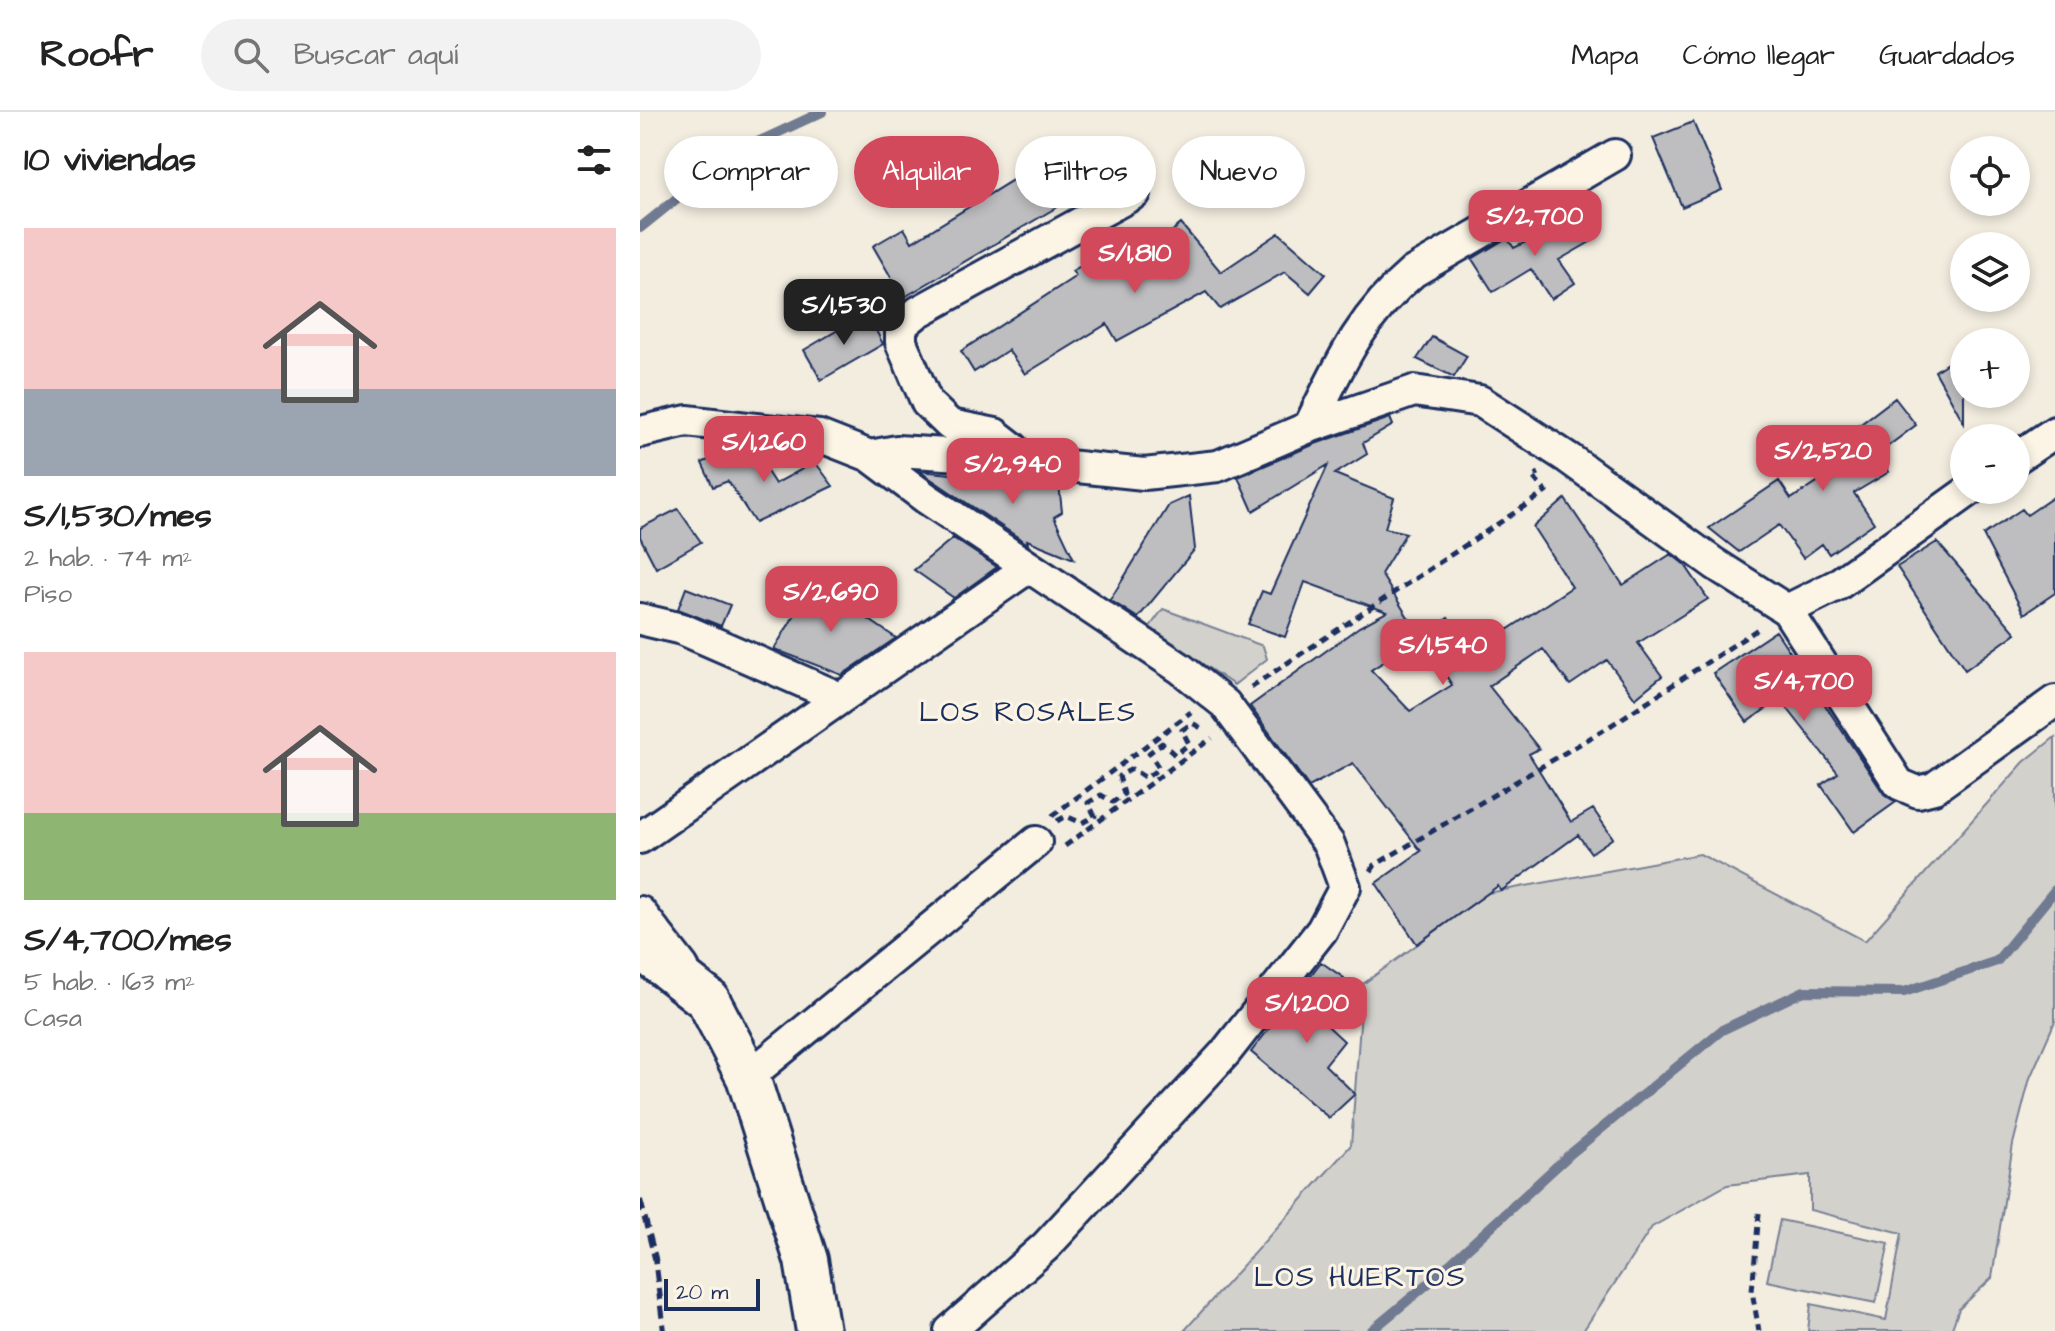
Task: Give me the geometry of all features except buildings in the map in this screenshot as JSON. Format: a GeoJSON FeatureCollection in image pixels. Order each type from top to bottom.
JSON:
{"type":"FeatureCollection","features":[{"type":"Feature","properties":{"kind":"main road"},"geometry":{"type":"LineString","coordinates":[[640,947],[708,1000],[748,1077],[806,1260],[818,1331]]}},
{"type":"Feature","properties":{"kind":"street"},"geometry":{"type":"LineString","coordinates":[[1309,427],[1357,333],[1389,293],[1413,272],[1615,155]]}},
{"type":"Feature","properties":{"kind":"street"},"geometry":{"type":"LineString","coordinates":[[1015,460],[1013,448],[995,434],[950,425],[927,403],[901,342],[901,326],[918,312],[1108,208]]}},
{"type":"Feature","properties":{"kind":"street"},"geometry":{"type":"LineString","coordinates":[[870,456],[897,451],[1144,474],[1218,466],[1309,427],[1414,391],[1480,401],[1568,458],[1715,564],[1787,610],[1899,784],[1918,792],[1934,788],[2055,701]]}},
{"type":"Feature","properties":{"kind":"street"},"geometry":{"type":"LineString","coordinates":[[640,432],[687,421],[819,436],[870,456],[926,498],[1180,668],[1225,706],[1329,844],[1345,887],[1322,930],[1225,1053],[1046,1246],[950,1331]]}},
{"type":"Feature","properties":{"kind":"street"},"geometry":{"type":"LineString","coordinates":[[2030,449],[2055,432]]}},
{"type":"Feature","properties":{"kind":"street"},"geometry":{"type":"LineString","coordinates":[[1787,610],[1837,585],[1950,504]]}},
{"type":"Feature","properties":{"kind":"street"},"geometry":{"type":"LineString","coordinates":[[640,838],[838,697],[1029,567]]}},
{"type":"Feature","properties":{"kind":"street"},"geometry":{"type":"LineString","coordinates":[[640,619],[682,629],[838,697]]}},
{"type":"Feature","properties":{"kind":"street"},"geometry":{"type":"LineString","coordinates":[[748,1077],[1036,842]]}},
{"type":"Feature","properties":{"kind":"street"},"geometry":{"type":"LineString","coordinates":[[640,912],[708,1000]]}},
{"type":"Feature","properties":{"kind":"path"},"geometry":{"type":"LineString","coordinates":[[1036,842],[1062,838],[1053,824],[1066,816],[1082,823],[1095,816],[1088,803],[1101,795],[1113,802],[1124,794],[1119,776],[1132,769],[1146,778],[1159,768],[1149,753],[1162,743],[1175,755],[1189,744],[1182,730],[1192,723],[1204,731],[1213,724],[1209,717],[1546,492],[1532,476],[1568,458]]}},
{"type":"Feature","properties":{"kind":"path"},"geometry":{"type":"LineString","coordinates":[[1345,887],[1363,883],[1375,865],[1607,728],[1787,610]]}},
{"type":"Feature","properties":{"kind":"path"},"geometry":{"type":"LineString","coordinates":[[1036,842],[1037,827],[1225,706]]}},
{"type":"Feature","properties":{"kind":"path"},"geometry":{"type":"LineString","coordinates":[[1036,842],[1057,852],[1225,706]]}},
{"type":"Feature","properties":{"kind":"path"},"geometry":{"type":"LineString","coordinates":[[1759,1213],[1752,1291],[1759,1331]]}},
{"type":"Feature","properties":{"kind":"shaded area"},"geometry":{"type":"Polygon","coordinates":[[[1163,609],[1263,646],[1267,659],[1234,685],[1149,628],[1163,609]]]}},
{"type":"Feature","properties":{"kind":"shaded area"},"geometry":{"type":"Polygon","coordinates":[[[2055,737],[2055,1021],[2030,1078],[2013,1144],[1992,1278],[1959,1309],[1951,1331],[1808,1331],[1811,1304],[1886,1320],[1902,1233],[1810,1210],[1810,1175],[1727,1185],[1652,1227],[1583,1331],[1184,1331],[1351,1145],[1363,984],[1488,893],[1700,854],[1865,941],[2024,762],[2055,737]]]}},
{"type":"Feature","properties":{"kind":"shaded area"},"geometry":{"type":"Polygon","coordinates":[[[1780,1220],[1889,1243],[1876,1303],[1767,1281],[1780,1220]]]}},
{"type":"Feature","properties":{"kind":"waterway"},"geometry":{"type":"LineString","coordinates":[[640,228],[732,154],[822,112]]}},
{"type":"Feature","properties":{"kind":"waterway"},"geometry":{"type":"LineString","coordinates":[[1371,1331],[1436,1277],[1569,1155],[1722,1030],[1804,991],[1904,992],[1997,961],[2055,890]]}},
{"type":"Feature","properties":{"kind":"railway"},"geometry":{"type":"LineString","coordinates":[[640,1200],[655,1258],[664,1331]]}},
{"type":"Feature","properties":{"kind":"district","name":"LOS ROSALES"},"geometry":{"type":"Point","coordinates":[1028,712]}},
{"type":"Feature","properties":{"kind":"district","name":"LOS HUERTOS"},"geometry":{"type":"Point","coordinates":[1360,1277]}}]}
